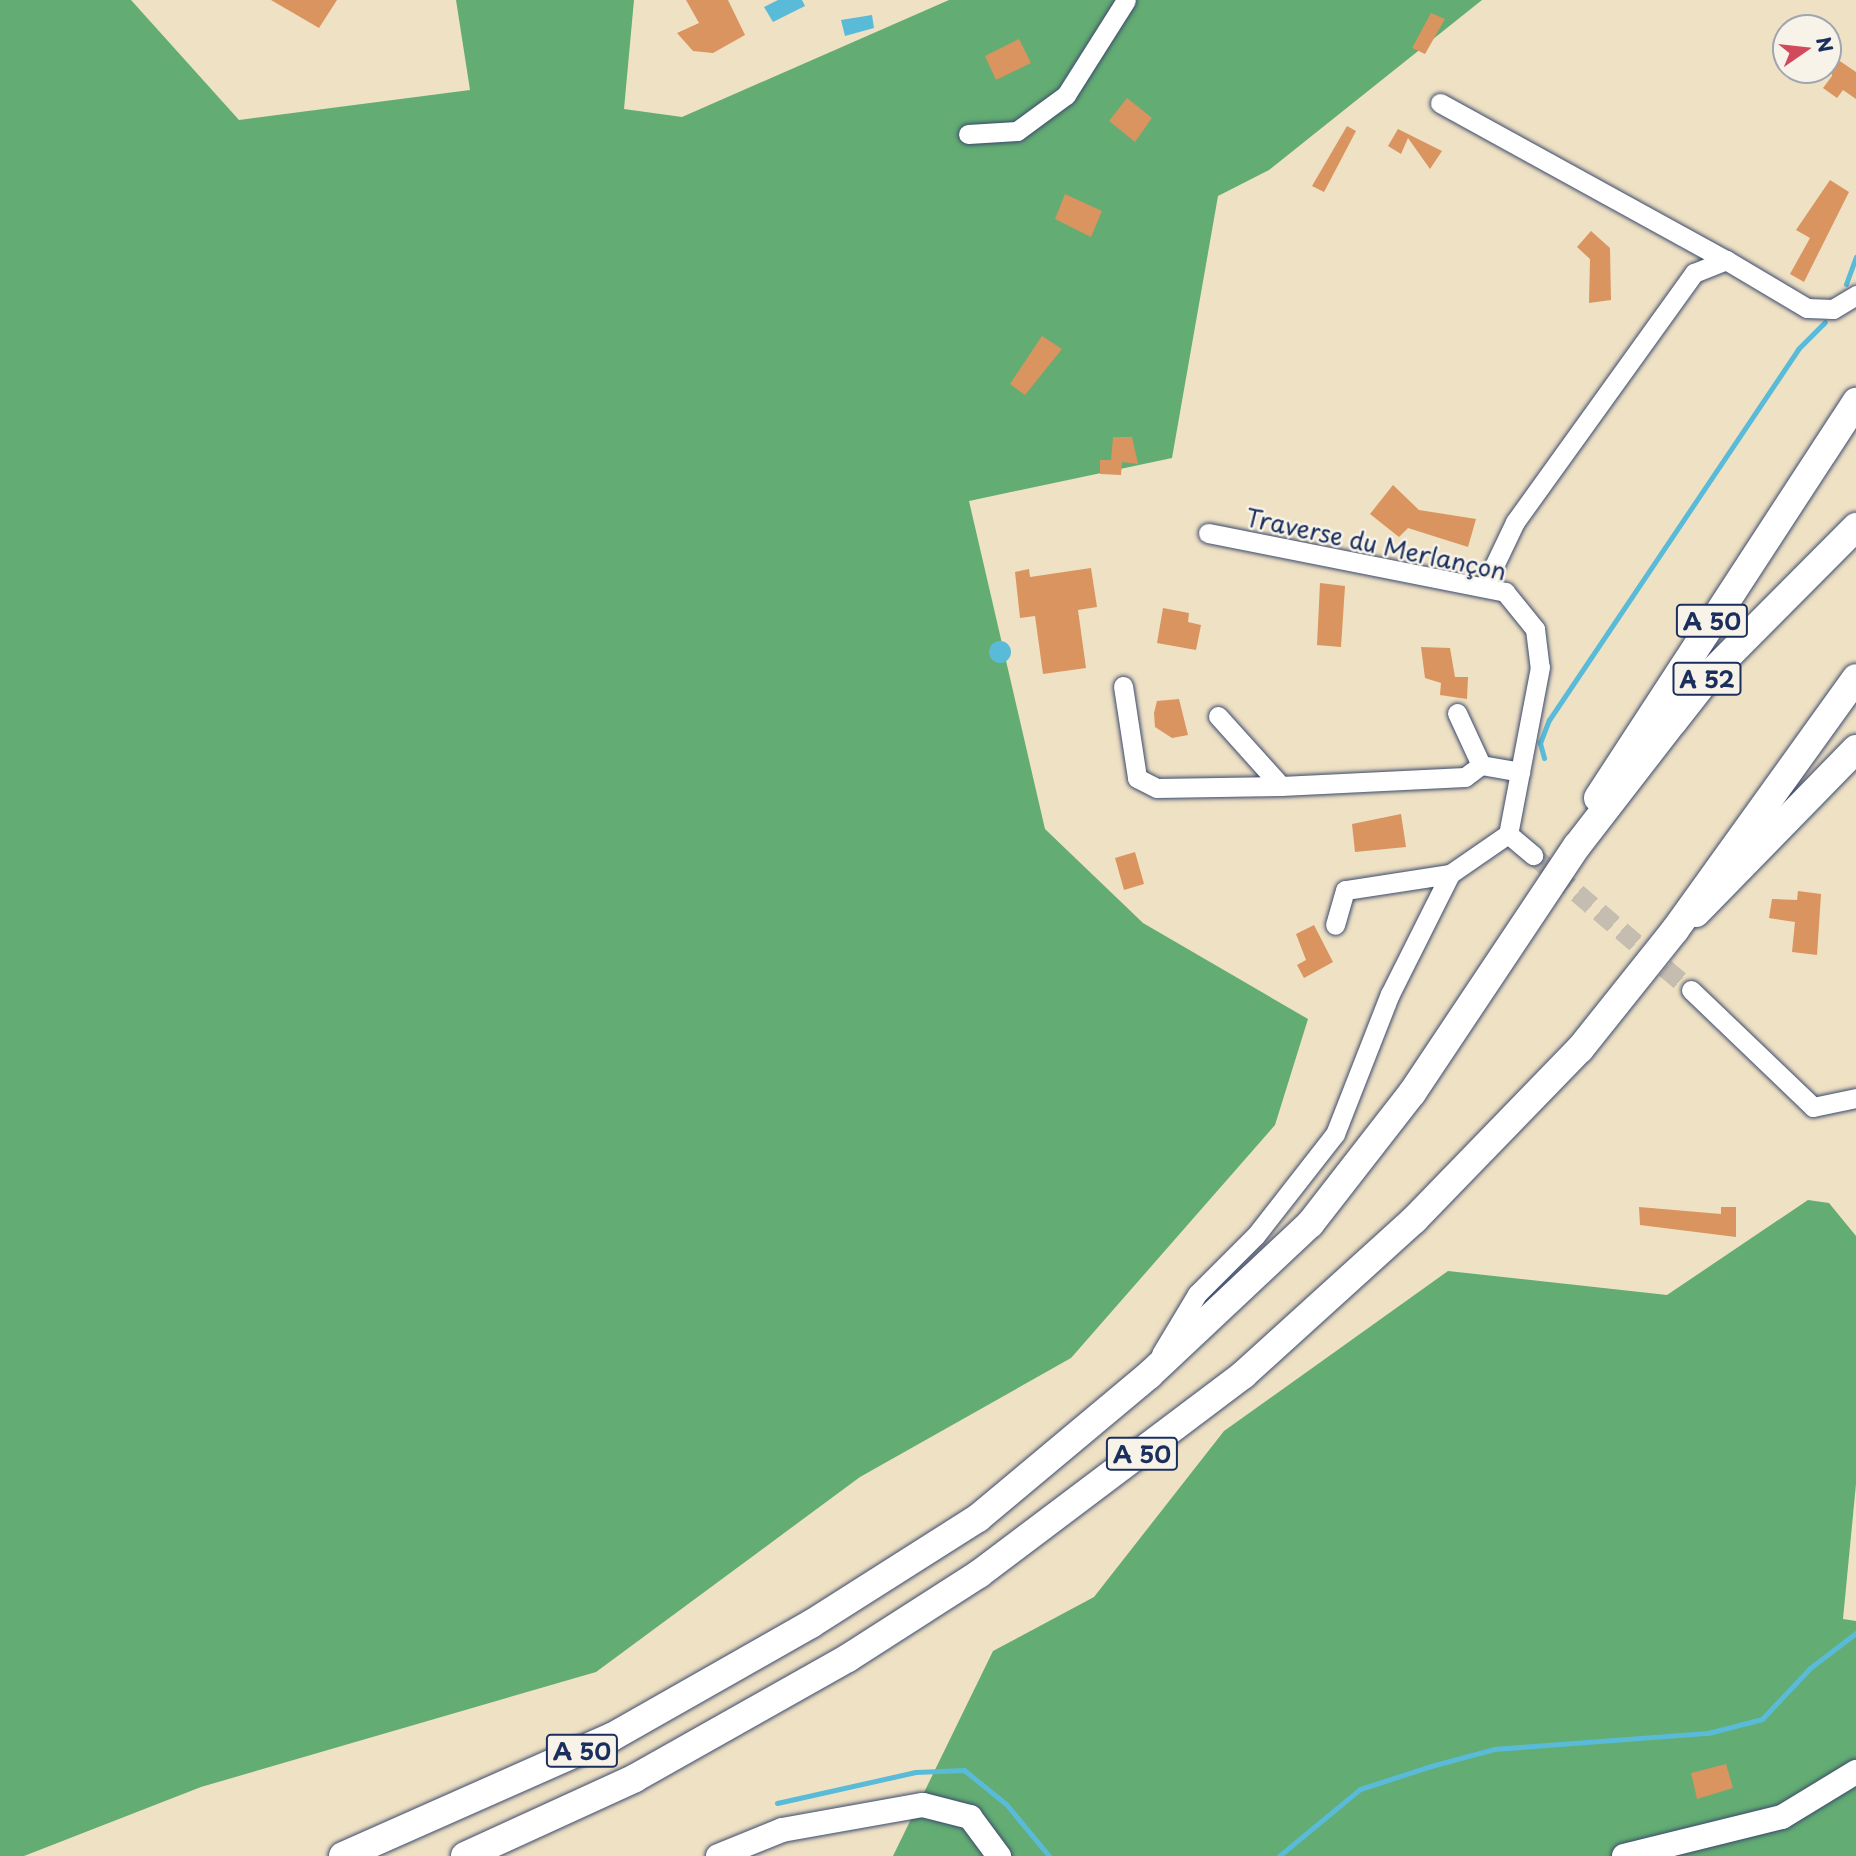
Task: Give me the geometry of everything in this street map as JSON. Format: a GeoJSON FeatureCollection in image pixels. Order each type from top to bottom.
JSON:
{"type":"FeatureCollection","features":[{"type":"Feature","properties":{"kind":"highway","name":"A 50"},"geometry":{"type":"LineString","coordinates":[[343,1856],[612,1737],[811,1624],[978,1518],[1149,1375],[1310,1224],[1412,1093],[1577,846],[1600,792],[1856,402]]}},
{"type":"Feature","properties":{"kind":"highway","name":"A 52"},"geometry":{"type":"LineString","coordinates":[[1577,846],[1713,671],[1856,527]]}},
{"type":"Feature","properties":{"kind":"highway","name":"A 50"},"geometry":{"type":"LineString","coordinates":[[465,1856],[635,1778],[848,1658],[979,1574],[1185,1422],[1318,1311],[1414,1220],[1580,1049],[1675,930],[1856,678]]}},
{"type":"Feature","properties":{"kind":"highway"},"geometry":{"type":"LineString","coordinates":[[1675,930],[1856,750]]}},
{"type":"Feature","properties":{"kind":"main road"},"geometry":{"type":"LineString","coordinates":[[1624,1856],[1782,1817],[1856,1772]]}},
{"type":"Feature","properties":{"kind":"main road"},"geometry":{"type":"LineString","coordinates":[[718,1856],[782,1830],[923,1805],[970,1817],[999,1856]]}},
{"type":"Feature","properties":{"kind":"street"},"geometry":{"type":"LineString","coordinates":[[968,134],[1017,131],[1066,95],[1126,0]]}},
{"type":"Feature","properties":{"kind":"street"},"geometry":{"type":"LineString","coordinates":[[1440,103],[1726,260],[1807,308],[1833,309],[1856,295]]}},
{"type":"Feature","properties":{"kind":"street"},"geometry":{"type":"LineString","coordinates":[[1484,587],[1515,522],[1694,273],[1726,260]]}},
{"type":"Feature","properties":{"kind":"street","name":"Traverse du Merlançon"},"geometry":{"type":"LineString","coordinates":[[1208,533],[1484,587],[1518,602],[1539,645],[1508,834]]}},
{"type":"Feature","properties":{"kind":"street"},"geometry":{"type":"LineString","coordinates":[[1123,686],[1137,778],[1157,788],[1281,786],[1465,777],[1481,765],[1520,772]]}},
{"type":"Feature","properties":{"kind":"street"},"geometry":{"type":"LineString","coordinates":[[1457,713],[1481,765]]}},
{"type":"Feature","properties":{"kind":"street"},"geometry":{"type":"LineString","coordinates":[[1218,716],[1281,786]]}},
{"type":"Feature","properties":{"kind":"street"},"geometry":{"type":"LineString","coordinates":[[1335,925],[1345,890],[1450,874],[1508,834],[1533,855]]}},
{"type":"Feature","properties":{"kind":"street"},"geometry":{"type":"LineString","coordinates":[[1149,1375],[1197,1294],[1256,1235],[1335,1134],[1390,994],[1450,874]]}},
{"type":"Feature","properties":{"kind":"street"},"geometry":{"type":"LineString","coordinates":[[1691,990],[1813,1107],[1856,1098]]}},
{"type":"Feature","properties":{"kind":"green space"},"geometry":{"type":"Polygon","coordinates":[[[0,0],[131,0],[239,120],[470,90],[456,0],[634,0],[624,109],[682,117],[949,0],[1482,0],[1269,170],[1218,196],[1172,458],[969,501],[1045,829],[1143,923],[1308,1019],[1275,1125],[1071,1358],[860,1477],[596,1672],[201,1787],[24,1856],[0,1856],[0,0]]]}},
{"type":"Feature","properties":{"kind":"green space"},"geometry":{"type":"Polygon","coordinates":[[[1808,1200],[1829,1203],[1856,1236],[1856,1484],[1843,1619],[1856,1621],[1856,1856],[893,1856],[993,1651],[1094,1597],[1224,1431],[1448,1271],[1667,1295],[1808,1200]]]}},
{"type":"Feature","properties":{"kind":"water"},"geometry":{"type":"Polygon","coordinates":[[[778,0],[802,0],[805,6],[773,22],[764,7],[778,0]]]}},
{"type":"Feature","properties":{"kind":"water"},"geometry":{"type":"Polygon","coordinates":[[[872,15],[874,28],[845,36],[841,20],[872,15]]]}},
{"type":"Feature","properties":{"kind":"water"},"geometry":{"type":"Polygon","coordinates":[[[1000,641],[1008,644],[1011,652],[1008,660],[1000,663],[992,660],[989,652],[992,644],[1000,641]]]}},
{"type":"Feature","properties":{"kind":"building"},"geometry":{"type":"Polygon","coordinates":[[[271,0],[337,0],[319,28],[271,0]]]}},
{"type":"Feature","properties":{"kind":"building"},"geometry":{"type":"Polygon","coordinates":[[[686,0],[728,0],[745,35],[713,53],[693,51],[677,33],[699,23],[686,0]]]}},
{"type":"Feature","properties":{"kind":"building"},"geometry":{"type":"Polygon","coordinates":[[[1431,13],[1445,19],[1425,54],[1412,48],[1431,13]]]}},
{"type":"Feature","properties":{"kind":"building"},"geometry":{"type":"Polygon","coordinates":[[[1019,39],[1031,63],[996,80],[985,56],[1019,39]]]}},
{"type":"Feature","properties":{"kind":"building"},"geometry":{"type":"Polygon","coordinates":[[[1842,62],[1856,72],[1856,99],[1843,90],[1837,98],[1823,88],[1826,84],[1842,84],[1842,62]]]}},
{"type":"Feature","properties":{"kind":"building"},"geometry":{"type":"Polygon","coordinates":[[[1127,98],[1152,118],[1135,142],[1109,121],[1127,98]]]}},
{"type":"Feature","properties":{"kind":"building"},"geometry":{"type":"Polygon","coordinates":[[[1347,126],[1356,131],[1324,192],[1312,186],[1347,126]]]}},
{"type":"Feature","properties":{"kind":"building"},"geometry":{"type":"Polygon","coordinates":[[[1398,129],[1442,151],[1430,169],[1408,138],[1401,154],[1388,146],[1398,129]]]}},
{"type":"Feature","properties":{"kind":"building"},"geometry":{"type":"Polygon","coordinates":[[[1830,180],[1849,192],[1804,282],[1790,274],[1810,238],[1796,230],[1830,180]]]}},
{"type":"Feature","properties":{"kind":"building"},"geometry":{"type":"Polygon","coordinates":[[[1065,194],[1102,211],[1091,237],[1055,219],[1065,194]]]}},
{"type":"Feature","properties":{"kind":"building"},"geometry":{"type":"Polygon","coordinates":[[[1591,231],[1610,248],[1611,300],[1589,303],[1590,259],[1577,247],[1591,231]]]}},
{"type":"Feature","properties":{"kind":"building"},"geometry":{"type":"Polygon","coordinates":[[[1042,336],[1062,349],[1025,395],[1010,384],[1042,336]]]}},
{"type":"Feature","properties":{"kind":"building"},"geometry":{"type":"Polygon","coordinates":[[[1113,437],[1132,437],[1138,464],[1122,462],[1121,475],[1100,474],[1100,460],[1111,460],[1113,437]]]}},
{"type":"Feature","properties":{"kind":"building"},"geometry":{"type":"Polygon","coordinates":[[[1393,485],[1419,510],[1476,519],[1468,547],[1408,528],[1399,537],[1370,514],[1393,485]]]}},
{"type":"Feature","properties":{"kind":"building"},"geometry":{"type":"Polygon","coordinates":[[[1091,568],[1097,607],[1078,610],[1086,668],[1043,674],[1035,616],[1020,618],[1015,572],[1029,569],[1030,577],[1091,568]]]}},
{"type":"Feature","properties":{"kind":"building"},"geometry":{"type":"Polygon","coordinates":[[[1320,583],[1345,586],[1341,647],[1317,645],[1320,583]]]}},
{"type":"Feature","properties":{"kind":"building"},"geometry":{"type":"Polygon","coordinates":[[[1163,608],[1189,613],[1188,622],[1201,625],[1196,650],[1157,643],[1163,608]]]}},
{"type":"Feature","properties":{"kind":"building"},"geometry":{"type":"Polygon","coordinates":[[[1421,647],[1450,648],[1455,677],[1468,677],[1467,699],[1440,695],[1441,683],[1425,678],[1421,647]]]}},
{"type":"Feature","properties":{"kind":"building"},"geometry":{"type":"Polygon","coordinates":[[[1179,699],[1188,735],[1172,738],[1155,727],[1154,713],[1157,701],[1179,699]]]}},
{"type":"Feature","properties":{"kind":"building"},"geometry":{"type":"Polygon","coordinates":[[[1401,814],[1406,847],[1355,852],[1352,824],[1401,814]]]}},
{"type":"Feature","properties":{"kind":"building"},"geometry":{"type":"Polygon","coordinates":[[[1135,852],[1144,884],[1124,890],[1115,858],[1135,852]]]}},
{"type":"Feature","properties":{"kind":"building"},"geometry":{"type":"Polygon","coordinates":[[[1798,891],[1821,894],[1817,955],[1792,952],[1795,922],[1769,918],[1772,899],[1797,900],[1798,891]]]}},
{"type":"Feature","properties":{"kind":"building"},"geometry":{"type":"Polygon","coordinates":[[[1314,925],[1333,962],[1304,978],[1297,965],[1306,960],[1296,934],[1314,925]]]}},
{"type":"Feature","properties":{"kind":"building"},"geometry":{"type":"Polygon","coordinates":[[[1639,1207],[1721,1214],[1721,1207],[1736,1207],[1736,1237],[1640,1225],[1639,1207]]]}},
{"type":"Feature","properties":{"kind":"building"},"geometry":{"type":"Polygon","coordinates":[[[1726,1764],[1733,1788],[1697,1799],[1691,1773],[1726,1764]]]}},
{"type":"Feature","properties":{"kind":"waterway"},"geometry":{"type":"LineString","coordinates":[[1846,284],[1856,257]]}},
{"type":"Feature","properties":{"kind":"waterway"},"geometry":{"type":"LineString","coordinates":[[1544,758],[1540,743],[1549,720],[1798,349],[1825,322]]}},
{"type":"Feature","properties":{"kind":"waterway"},"geometry":{"type":"LineString","coordinates":[[1279,1856],[1360,1789],[1431,1766],[1494,1749],[1708,1733],[1762,1719],[1810,1668],[1856,1633]]}},
{"type":"Feature","properties":{"kind":"waterway"},"geometry":{"type":"LineString","coordinates":[[777,1803],[916,1772],[964,1770],[1006,1804],[1049,1856]]}},
{"type":"Feature","properties":{"kind":"tunnel"},"geometry":{"type":"LineString","coordinates":[[1533,855],[1691,990]]}}]}
